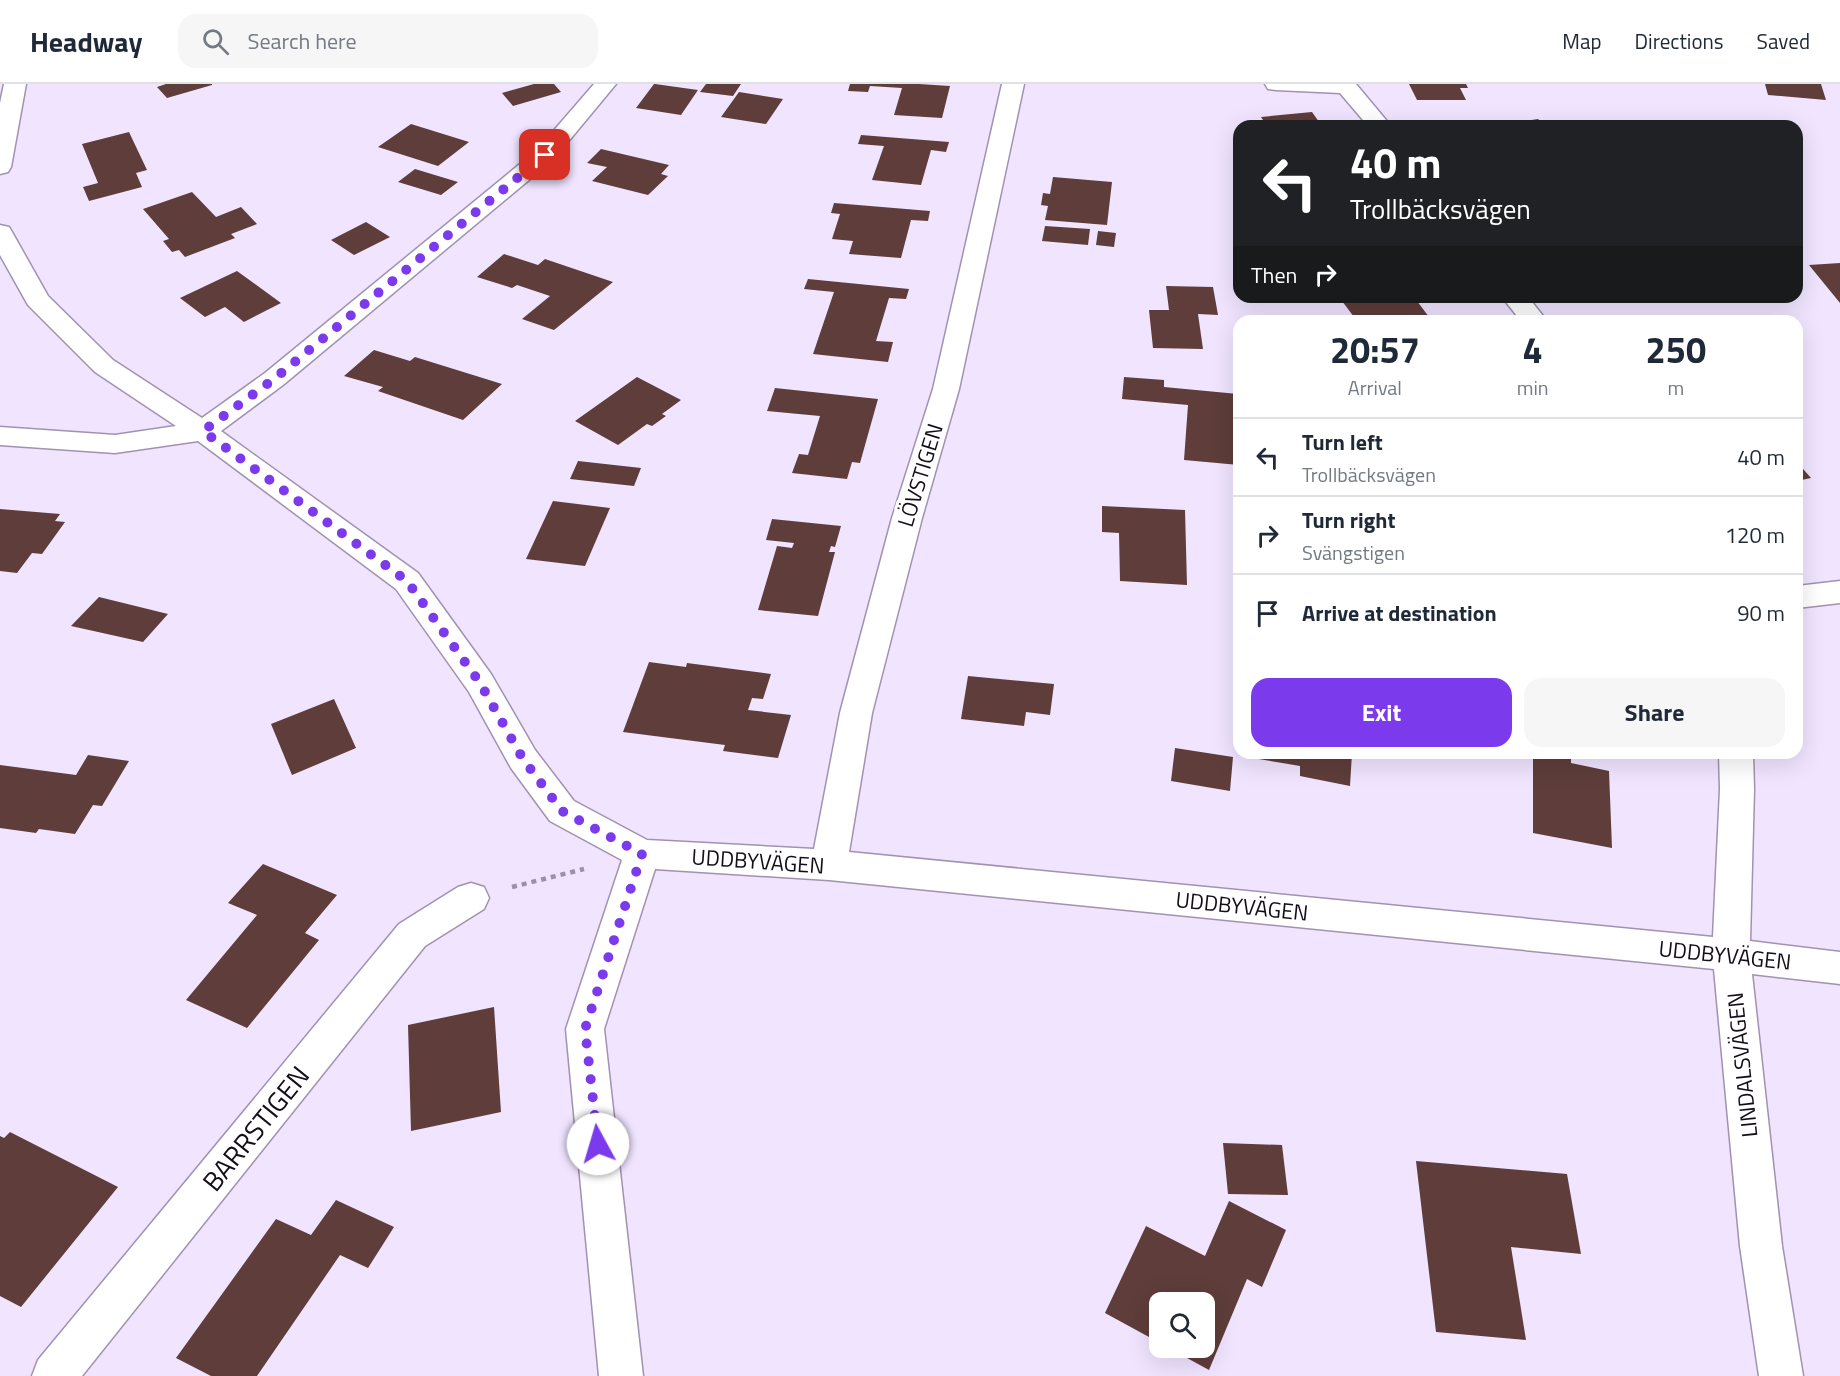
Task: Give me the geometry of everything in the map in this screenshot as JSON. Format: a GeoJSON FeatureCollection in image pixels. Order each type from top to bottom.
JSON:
{"type":"FeatureCollection","features":[{"type":"Feature","properties":{"kind":"street"},"geometry":{"type":"LineString","coordinates":[[0,167],[15,84]]}},
{"type":"Feature","properties":{"kind":"street"},"geometry":{"type":"LineString","coordinates":[[0,436],[116,444],[203,431],[274,379],[545,155],[605,84]]}},
{"type":"Feature","properties":{"kind":"street","name":"LÖVSTIGEN"},"geometry":{"type":"LineString","coordinates":[[829,865],[856,713],[907,518],[946,389],[1013,84]]}},
{"type":"Feature","properties":{"kind":"street"},"geometry":{"type":"LineString","coordinates":[[1276,84],[1345,86],[1375,120]]}},
{"type":"Feature","properties":{"kind":"street"},"geometry":{"type":"LineString","coordinates":[[0,232],[37,300],[104,366],[203,431],[407,581],[480,683],[523,759],[562,811],[642,854],[585,1029],[621,1376]]}},
{"type":"Feature","properties":{"kind":"street"},"geometry":{"type":"LineString","coordinates":[[1520,303],[1529,315]]}},
{"type":"Feature","properties":{"kind":"street"},"geometry":{"type":"LineString","coordinates":[[1803,596],[1840,591]]}},
{"type":"Feature","properties":{"kind":"street","name":"LINDALSVÄGEN"},"geometry":{"type":"LineString","coordinates":[[1736,759],[1731,955],[1761,1246],[1781,1376]]}},
{"type":"Feature","properties":{"kind":"street","name":"UDDBYVÄGEN"},"geometry":{"type":"LineString","coordinates":[[642,854],[829,865],[1731,955],[1840,968]]}},
{"type":"Feature","properties":{"kind":"street","name":"BARRSTIGEN"},"geometry":{"type":"LineString","coordinates":[[54,1376],[411,935],[471,898]]}},
{"type":"Feature","properties":{"kind":"path"},"geometry":{"type":"LineString","coordinates":[[471,898],[642,854]]}},
{"type":"Feature","properties":{"kind":"building"},"geometry":{"type":"Polygon","coordinates":[[[166,84],[212,85],[167,98],[157,87],[166,84]]]}},
{"type":"Feature","properties":{"kind":"building"},"geometry":{"type":"Polygon","coordinates":[[[534,84],[554,84],[561,92],[513,106],[502,93],[534,84]]]}},
{"type":"Feature","properties":{"kind":"building"},"geometry":{"type":"Polygon","coordinates":[[[654,84],[698,90],[681,115],[636,108],[654,84]]]}},
{"type":"Feature","properties":{"kind":"building"},"geometry":{"type":"Polygon","coordinates":[[[706,84],[741,84],[733,96],[700,92],[706,84]]]}},
{"type":"Feature","properties":{"kind":"building"},"geometry":{"type":"Polygon","coordinates":[[[850,84],[950,86],[942,118],[894,115],[902,88],[870,86],[868,92],[848,91],[850,84]]]}},
{"type":"Feature","properties":{"kind":"building"},"geometry":{"type":"Polygon","coordinates":[[[1409,84],[1466,84],[1468,88],[1460,88],[1466,100],[1417,100],[1409,84]]]}},
{"type":"Feature","properties":{"kind":"building"},"geometry":{"type":"Polygon","coordinates":[[[1765,84],[1821,84],[1826,100],[1768,95],[1765,84]]]}},
{"type":"Feature","properties":{"kind":"building"},"geometry":{"type":"Polygon","coordinates":[[[739,92],[783,99],[766,124],[721,117],[739,92]]]}},
{"type":"Feature","properties":{"kind":"building"},"geometry":{"type":"Polygon","coordinates":[[[1312,112],[1318,120],[1263,120],[1261,117],[1312,112]]]}},
{"type":"Feature","properties":{"kind":"building"},"geometry":{"type":"Polygon","coordinates":[[[411,124],[469,142],[438,166],[378,147],[411,124]]]}},
{"type":"Feature","properties":{"kind":"building"},"geometry":{"type":"Polygon","coordinates":[[[129,132],[147,170],[136,173],[142,187],[89,201],[83,187],[98,183],[82,144],[129,132]]]}},
{"type":"Feature","properties":{"kind":"building"},"geometry":{"type":"Polygon","coordinates":[[[861,135],[949,142],[946,152],[931,150],[921,185],[872,180],[884,146],[858,144],[861,135]]]}},
{"type":"Feature","properties":{"kind":"building"},"geometry":{"type":"Polygon","coordinates":[[[601,149],[669,165],[661,174],[668,176],[648,195],[592,181],[607,167],[587,163],[601,149]]]}},
{"type":"Feature","properties":{"kind":"building"},"geometry":{"type":"Polygon","coordinates":[[[415,169],[458,182],[441,195],[398,182],[415,169]]]}},
{"type":"Feature","properties":{"kind":"building"},"geometry":{"type":"Polygon","coordinates":[[[1053,177],[1112,182],[1107,225],[1045,220],[1048,206],[1041,205],[1043,193],[1050,194],[1053,177]]]}},
{"type":"Feature","properties":{"kind":"building"},"geometry":{"type":"Polygon","coordinates":[[[192,192],[216,217],[241,207],[257,224],[231,234],[235,238],[185,257],[179,250],[172,252],[163,241],[169,239],[143,209],[192,192]]]}},
{"type":"Feature","properties":{"kind":"building"},"geometry":{"type":"Polygon","coordinates":[[[834,203],[930,211],[928,221],[911,220],[901,258],[849,254],[853,241],[832,239],[840,214],[831,213],[834,203]]]}},
{"type":"Feature","properties":{"kind":"building"},"geometry":{"type":"Polygon","coordinates":[[[366,222],[390,237],[354,255],[331,240],[366,222]]]}},
{"type":"Feature","properties":{"kind":"building"},"geometry":{"type":"Polygon","coordinates":[[[1045,226],[1090,229],[1088,245],[1042,241],[1045,226]]]}},
{"type":"Feature","properties":{"kind":"building"},"geometry":{"type":"Polygon","coordinates":[[[1098,231],[1116,233],[1114,247],[1096,245],[1098,231]]]}},
{"type":"Feature","properties":{"kind":"building"},"geometry":{"type":"Polygon","coordinates":[[[504,254],[538,265],[545,259],[613,282],[554,330],[522,319],[550,296],[517,285],[512,288],[477,277],[504,254]]]}},
{"type":"Feature","properties":{"kind":"building"},"geometry":{"type":"Polygon","coordinates":[[[1840,263],[1840,303],[1809,265],[1840,263]]]}},
{"type":"Feature","properties":{"kind":"building"},"geometry":{"type":"Polygon","coordinates":[[[237,271],[281,303],[244,322],[225,307],[205,317],[180,298],[237,271]]]}},
{"type":"Feature","properties":{"kind":"building"},"geometry":{"type":"Polygon","coordinates":[[[808,279],[909,289],[906,299],[889,298],[876,341],[893,342],[888,362],[813,354],[834,292],[804,289],[808,279]]]}},
{"type":"Feature","properties":{"kind":"building"},"geometry":{"type":"Polygon","coordinates":[[[1166,286],[1213,287],[1218,315],[1198,314],[1203,349],[1153,348],[1149,310],[1169,310],[1166,286]]]}},
{"type":"Feature","properties":{"kind":"building"},"geometry":{"type":"Polygon","coordinates":[[[1344,303],[1418,303],[1428,315],[1352,315],[1344,303]]]}},
{"type":"Feature","properties":{"kind":"building"},"geometry":{"type":"Polygon","coordinates":[[[374,350],[410,361],[415,357],[502,384],[463,420],[378,391],[383,387],[344,376],[374,350]]]}},
{"type":"Feature","properties":{"kind":"building"},"geometry":{"type":"Polygon","coordinates":[[[637,377],[681,400],[662,414],[666,416],[652,426],[647,424],[618,445],[575,421],[637,377]]]}},
{"type":"Feature","properties":{"kind":"building"},"geometry":{"type":"Polygon","coordinates":[[[1124,377],[1164,380],[1164,387],[1233,394],[1233,464],[1184,460],[1188,405],[1122,399],[1124,377]]]}},
{"type":"Feature","properties":{"kind":"building"},"geometry":{"type":"Polygon","coordinates":[[[775,388],[878,399],[860,463],[852,462],[847,479],[792,473],[799,454],[808,455],[820,416],[767,411],[775,388]]]}},
{"type":"Feature","properties":{"kind":"building"},"geometry":{"type":"Polygon","coordinates":[[[578,461],[641,468],[634,486],[570,479],[578,461]]]}},
{"type":"Feature","properties":{"kind":"building"},"geometry":{"type":"Polygon","coordinates":[[[1803,469],[1811,478],[1803,480],[1803,469]]]}},
{"type":"Feature","properties":{"kind":"building"},"geometry":{"type":"Polygon","coordinates":[[[553,501],[610,508],[585,566],[526,559],[553,501]]]}},
{"type":"Feature","properties":{"kind":"building"},"geometry":{"type":"Polygon","coordinates":[[[1102,506],[1185,510],[1187,585],[1120,581],[1119,533],[1102,532],[1102,506]]]}},
{"type":"Feature","properties":{"kind":"building"},"geometry":{"type":"Polygon","coordinates":[[[0,509],[60,514],[55,521],[65,522],[42,554],[32,553],[17,573],[0,571],[0,509]]]}},
{"type":"Feature","properties":{"kind":"building"},"geometry":{"type":"Polygon","coordinates":[[[772,519],[841,526],[835,547],[831,546],[829,552],[835,552],[818,616],[758,610],[777,546],[792,548],[794,543],[766,540],[772,519]]]}},
{"type":"Feature","properties":{"kind":"building"},"geometry":{"type":"Polygon","coordinates":[[[99,597],[168,614],[143,642],[71,626],[99,597]]]}},
{"type":"Feature","properties":{"kind":"building"},"geometry":{"type":"Polygon","coordinates":[[[649,662],[686,667],[687,663],[771,674],[763,699],[752,698],[748,710],[791,715],[778,758],[723,751],[725,745],[623,732],[649,662]]]}},
{"type":"Feature","properties":{"kind":"building"},"geometry":{"type":"Polygon","coordinates":[[[968,676],[1054,684],[1050,715],[1026,712],[1024,726],[961,719],[968,676]]]}},
{"type":"Feature","properties":{"kind":"building"},"geometry":{"type":"Polygon","coordinates":[[[334,699],[356,748],[292,775],[271,724],[334,699]]]}},
{"type":"Feature","properties":{"kind":"building"},"geometry":{"type":"Polygon","coordinates":[[[1175,748],[1233,757],[1230,791],[1171,781],[1175,748]]]}},
{"type":"Feature","properties":{"kind":"building"},"geometry":{"type":"Polygon","coordinates":[[[88,755],[129,761],[102,806],[93,805],[75,834],[39,829],[36,833],[0,828],[0,765],[76,775],[88,755]]]}},
{"type":"Feature","properties":{"kind":"building"},"geometry":{"type":"Polygon","coordinates":[[[1259,759],[1352,759],[1350,786],[1300,776],[1300,766],[1259,759]]]}},
{"type":"Feature","properties":{"kind":"building"},"geometry":{"type":"Polygon","coordinates":[[[1533,759],[1571,759],[1571,763],[1609,771],[1612,848],[1533,833],[1533,759]]]}},
{"type":"Feature","properties":{"kind":"building"},"geometry":{"type":"Polygon","coordinates":[[[263,864],[337,895],[305,933],[319,940],[247,1028],[186,1000],[257,915],[228,903],[263,864]]]}},
{"type":"Feature","properties":{"kind":"building"},"geometry":{"type":"Polygon","coordinates":[[[494,1007],[501,1112],[411,1131],[408,1025],[494,1007]]]}},
{"type":"Feature","properties":{"kind":"building"},"geometry":{"type":"Polygon","coordinates":[[[10,1132],[118,1187],[21,1307],[0,1296],[0,1136],[4,1138],[10,1132]]]}},
{"type":"Feature","properties":{"kind":"building"},"geometry":{"type":"Polygon","coordinates":[[[1223,1143],[1282,1145],[1288,1195],[1228,1194],[1223,1143]]]}},
{"type":"Feature","properties":{"kind":"building"},"geometry":{"type":"Polygon","coordinates":[[[1416,1161],[1567,1174],[1581,1254],[1511,1247],[1526,1340],[1436,1332],[1416,1161]]]}},
{"type":"Feature","properties":{"kind":"building"},"geometry":{"type":"Polygon","coordinates":[[[336,1200],[394,1227],[368,1268],[340,1255],[257,1376],[211,1376],[176,1358],[276,1219],[311,1235],[336,1200]]]}},
{"type":"Feature","properties":{"kind":"building"},"geometry":{"type":"Polygon","coordinates":[[[1229,1201],[1286,1230],[1262,1287],[1247,1279],[1215,1356],[1215,1292],[1149,1292],[1149,1337],[1105,1313],[1146,1226],[1205,1256],[1229,1201]]]}},
{"type":"Feature","properties":{"kind":"building"},"geometry":{"type":"Polygon","coordinates":[[[1187,1358],[1214,1358],[1209,1370],[1187,1358]]]}},
{"type":"Feature","properties":{"kind":"route"},"geometry":{"type":"LineString","coordinates":[[545,155],[274,379],[203,431],[407,581],[480,683],[523,759],[562,811],[642,854],[585,1029],[598,1144]]}}]}
